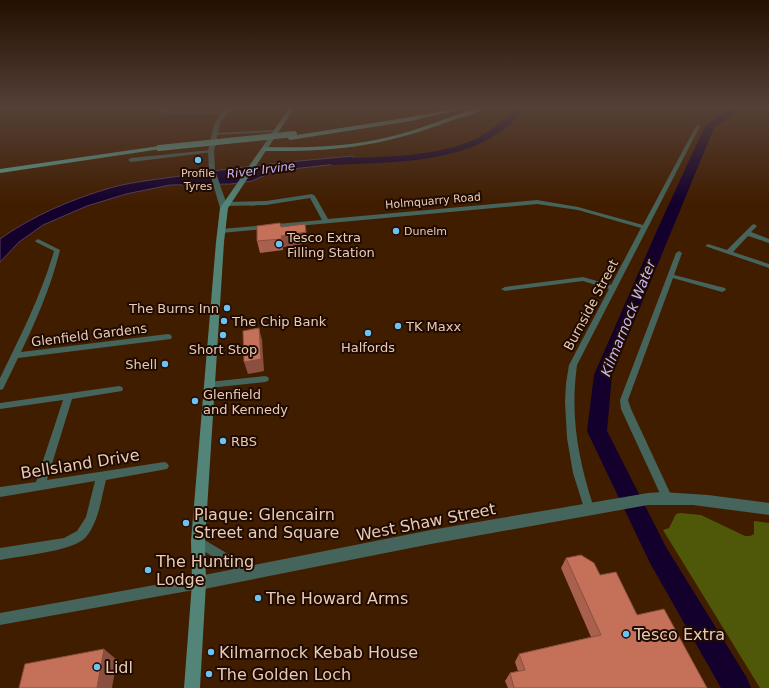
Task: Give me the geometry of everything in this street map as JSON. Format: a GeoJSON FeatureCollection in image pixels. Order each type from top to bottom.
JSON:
{"type":"FeatureCollection","features":[{"type":"Feature","properties":{"kind":"main road"},"geometry":{"type":"LineString","coordinates":[[0,172],[158,150],[262,139]]}},
{"type":"Feature","properties":{"kind":"main road"},"geometry":{"type":"LineString","coordinates":[[192,688],[199,583],[198,541],[221,231],[225,206],[271,139]]}},
{"type":"Feature","properties":{"kind":"main road"},"geometry":{"type":"LineString","coordinates":[[265,149],[322,148],[380,142],[390,139]]}},
{"type":"Feature","properties":{"kind":"main road"},"geometry":{"type":"LineString","coordinates":[[0,176],[158,150]]}},
{"type":"Feature","properties":{"kind":"street"},"geometry":{"type":"LineString","coordinates":[[213,139],[211,151],[212,170],[225,206],[266,204],[312,196],[326,220]]}},
{"type":"Feature","properties":{"kind":"street","name":"Burnside Street"},"geometry":{"type":"LineString","coordinates":[[590,508],[574,455],[568,419],[568,394],[573,365],[691,139]]}},
{"type":"Feature","properties":{"kind":"street"},"geometry":{"type":"LineString","coordinates":[[130,160],[211,151]]}},
{"type":"Feature","properties":{"kind":"street"},"geometry":{"type":"LineString","coordinates":[[221,193],[232,194]]}},
{"type":"Feature","properties":{"kind":"street","name":"Holmquarry Road"},"geometry":{"type":"LineString","coordinates":[[221,231],[326,220],[537,202],[556,204],[578,209],[644,227]]}},
{"type":"Feature","properties":{"kind":"street"},"geometry":{"type":"LineString","coordinates":[[729,252],[754,226]]}},
{"type":"Feature","properties":{"kind":"street"},"geometry":{"type":"LineString","coordinates":[[747,233],[769,241]]}},
{"type":"Feature","properties":{"kind":"street"},"geometry":{"type":"LineString","coordinates":[[0,387],[29,326],[52,270],[57,250],[38,241]]}},
{"type":"Feature","properties":{"kind":"street"},"geometry":{"type":"LineString","coordinates":[[708,246],[769,266]]}},
{"type":"Feature","properties":{"kind":"street"},"geometry":{"type":"LineString","coordinates":[[667,497],[626,409],[624,400],[672,276],[679,253]]}},
{"type":"Feature","properties":{"kind":"street"},"geometry":{"type":"LineString","coordinates":[[672,276],[722,290]]}},
{"type":"Feature","properties":{"kind":"street"},"geometry":{"type":"LineString","coordinates":[[505,289],[583,279],[613,288]]}},
{"type":"Feature","properties":{"kind":"street","name":"Glenfield Gardens"},"geometry":{"type":"LineString","coordinates":[[14,356],[168,337]]}},
{"type":"Feature","properties":{"kind":"street"},"geometry":{"type":"LineString","coordinates":[[209,385],[265,378]]}},
{"type":"Feature","properties":{"kind":"street"},"geometry":{"type":"LineString","coordinates":[[0,406],[120,389]]}},
{"type":"Feature","properties":{"kind":"street"},"geometry":{"type":"LineString","coordinates":[[40,485],[68,396]]}},
{"type":"Feature","properties":{"kind":"street","name":"Bellsland Drive"},"geometry":{"type":"LineString","coordinates":[[0,492],[164,466]]}},
{"type":"Feature","properties":{"kind":"street"},"geometry":{"type":"LineString","coordinates":[[0,554],[65,543],[81,535],[91,519],[102,475]]}},
{"type":"Feature","properties":{"kind":"street","name":"West Shaw Street"},"geometry":{"type":"LineString","coordinates":[[199,583],[590,508],[648,499],[667,497],[769,509]]}},
{"type":"Feature","properties":{"kind":"street"},"geometry":{"type":"LineString","coordinates":[[198,541],[249,573]]}},
{"type":"Feature","properties":{"kind":"street"},"geometry":{"type":"LineString","coordinates":[[0,619],[199,583]]}},
{"type":"Feature","properties":{"kind":"green space"},"geometry":{"type":"Polygon","coordinates":[[[676,514],[701,515],[745,536],[754,534],[754,521],[769,523],[769,688],[760,688],[663,530],[669,528],[676,514]]]}},
{"type":"Feature","properties":{"kind":"water"},"geometry":{"type":"Polygon","coordinates":[[[353,156],[355,162],[274,171],[252,181],[231,184],[170,185],[126,194],[87,206],[43,225],[19,242],[0,262],[0,239],[25,223],[53,209],[81,197],[110,188],[138,182],[229,169],[353,156]]]}},
{"type":"Feature","properties":{"kind":"building"},"geometry":{"type":"Polygon","coordinates":[[[280,223],[281,227],[305,224],[306,232],[281,236],[282,239],[257,241],[257,226],[280,223]]]}},
{"type":"Feature","properties":{"kind":"building"},"geometry":{"type":"Polygon","coordinates":[[[259,328],[261,359],[244,362],[243,331],[259,328]]]}},
{"type":"Feature","properties":{"kind":"building","name":"Tesco Extra"},"geometry":{"type":"Polygon","coordinates":[[[581,555],[594,563],[600,575],[616,572],[637,615],[664,609],[707,688],[514,688],[510,673],[525,670],[519,654],[601,635],[566,558],[581,555]]]}},
{"type":"Feature","properties":{"kind":"building"},"geometry":{"type":"Polygon","coordinates":[[[104,649],[97,688],[19,688],[25,664],[104,649]]]}},
{"type":"Feature","properties":{"kind":"waterway","name":"River Irvine"},"geometry":{"type":"LineString","coordinates":[[332,162],[430,155],[467,146],[483,139]]}},
{"type":"Feature","properties":{"kind":"waterway","name":"Kilmarnock Water"},"geometry":{"type":"LineString","coordinates":[[704,139],[603,375],[597,431],[658,555],[737,688]]}},
{"type":"Feature","properties":{"kind":"place","name":"Profile Tyres"},"geometry":{"type":"Point","coordinates":[198,160]}},
{"type":"Feature","properties":{"kind":"place","name":"Dunelm"},"geometry":{"type":"Point","coordinates":[396,231]}},
{"type":"Feature","properties":{"kind":"place","name":"Tesco Extra Filling Station"},"geometry":{"type":"Point","coordinates":[279,244]}},
{"type":"Feature","properties":{"kind":"place","name":"The Burns Inn"},"geometry":{"type":"Point","coordinates":[227,308]}},
{"type":"Feature","properties":{"kind":"place","name":"The Chip Bank"},"geometry":{"type":"Point","coordinates":[224,321]}},
{"type":"Feature","properties":{"kind":"place","name":"TK Maxx"},"geometry":{"type":"Point","coordinates":[398,326]}},
{"type":"Feature","properties":{"kind":"place","name":"Halfords"},"geometry":{"type":"Point","coordinates":[368,333]}},
{"type":"Feature","properties":{"kind":"place","name":"Short Stop"},"geometry":{"type":"Point","coordinates":[223,335]}},
{"type":"Feature","properties":{"kind":"place","name":"Shell"},"geometry":{"type":"Point","coordinates":[165,364]}},
{"type":"Feature","properties":{"kind":"place","name":"Glenfield and Kennedy"},"geometry":{"type":"Point","coordinates":[195,401]}},
{"type":"Feature","properties":{"kind":"place","name":"RBS"},"geometry":{"type":"Point","coordinates":[223,441]}},
{"type":"Feature","properties":{"kind":"place","name":"Plaque: Glencairn Street and Square"},"geometry":{"type":"Point","coordinates":[186,523]}},
{"type":"Feature","properties":{"kind":"place","name":"The Hunting Lodge"},"geometry":{"type":"Point","coordinates":[148,570]}},
{"type":"Feature","properties":{"kind":"place","name":"The Howard Arms"},"geometry":{"type":"Point","coordinates":[258,598]}},
{"type":"Feature","properties":{"kind":"place","name":"Tesco Extra"},"geometry":{"type":"Point","coordinates":[626,634]}},
{"type":"Feature","properties":{"kind":"place","name":"Kilmarnock Kebab House"},"geometry":{"type":"Point","coordinates":[211,652]}},
{"type":"Feature","properties":{"kind":"place","name":"Lidl"},"geometry":{"type":"Point","coordinates":[97,667]}},
{"type":"Feature","properties":{"kind":"place","name":"The Golden Loch"},"geometry":{"type":"Point","coordinates":[209,674]}}]}
